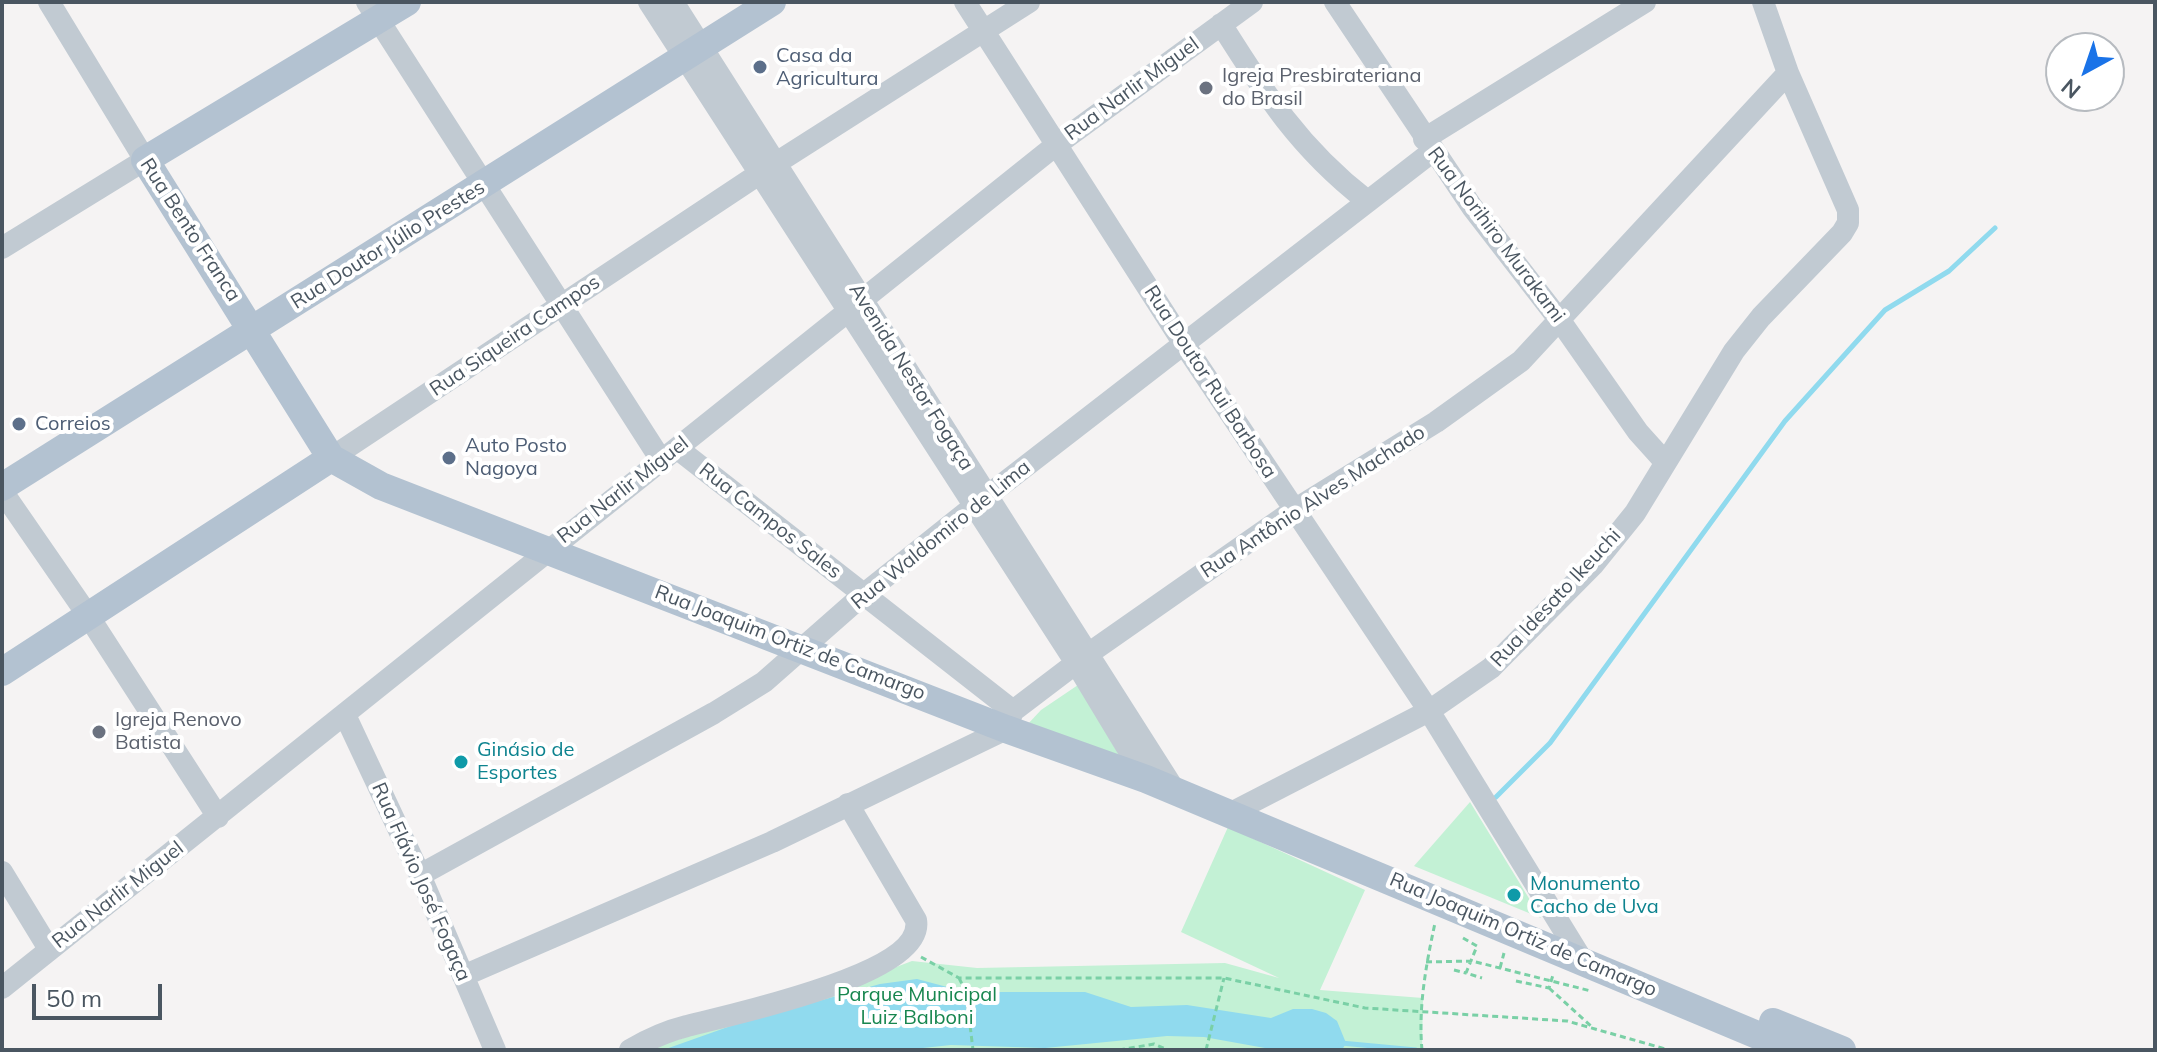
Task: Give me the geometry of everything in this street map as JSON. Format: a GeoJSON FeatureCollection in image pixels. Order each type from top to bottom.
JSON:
{"type":"FeatureCollection","features":[{"type":"Feature","properties":{"kind":"main road"},"geometry":{"type":"LineString","coordinates":[[145,160],[372,11],[407,2]]}},
{"type":"Feature","properties":{"kind":"main road","name":"Rua Doutor Júlio Prestes"},"geometry":{"type":"LineString","coordinates":[[2,489],[772,2]]}},
{"type":"Feature","properties":{"kind":"main road","name":"Rua Bento Franca"},"geometry":{"type":"LineString","coordinates":[[145,160],[254,330],[331,458]]}},
{"type":"Feature","properties":{"kind":"main road","name":"Rua Joaquim Ortiz de Camargo"},"geometry":{"type":"LineString","coordinates":[[331,458],[381,486],[804,649],[1009,720],[1240,818],[1441,918],[1584,963],[1782,1042],[1842,1050]]}},
{"type":"Feature","properties":{"kind":"main road","name":"Rua Siqueira Campos"},"geometry":{"type":"LineString","coordinates":[[2,672],[331,458]]}},
{"type":"Feature","properties":{"kind":"main road","name":"Rua Joaquim Ortiz de Camargo"},"geometry":{"type":"LineString","coordinates":[[1240,818],[1316,829],[1568,935],[1782,1042]]}},
{"type":"Feature","properties":{"kind":"street","name":"Rua Bento Franca"},"geometry":{"type":"LineString","coordinates":[[49,2],[145,160]]}},
{"type":"Feature","properties":{"kind":"street","name":"Avenida Nestor Fogaça"},"geometry":{"type":"LineString","coordinates":[[649,2],[692,51],[980,502],[1082,658],[1175,791]]}},
{"type":"Feature","properties":{"kind":"street","name":"Avenida Nestor Fogaça"},"geometry":{"type":"LineString","coordinates":[[673,2],[692,51]]}},
{"type":"Feature","properties":{"kind":"street","name":"Rua Doutor Rui Barbosa"},"geometry":{"type":"LineString","coordinates":[[965,2],[1184,344],[1429,711],[1584,963]]}},
{"type":"Feature","properties":{"kind":"street","name":"Rua Siqueira Campos"},"geometry":{"type":"LineString","coordinates":[[331,458],[768,169],[1029,2]]}},
{"type":"Feature","properties":{"kind":"street","name":"Rua Narlir Miguel"},"geometry":{"type":"LineString","coordinates":[[2,988],[345,715],[547,549],[1056,145],[1252,2]]}},
{"type":"Feature","properties":{"kind":"street","name":"Rua Norihiro Murakami"},"geometry":{"type":"LineString","coordinates":[[1335,2],[1429,145],[1561,322],[1630,421],[1665,462]]}},
{"type":"Feature","properties":{"kind":"street","name":"Rua Waldomiro de Lima"},"geometry":{"type":"LineString","coordinates":[[420,875],[714,713],[764,682],[864,594],[1366,200],[1429,145],[1645,2]]}},
{"type":"Feature","properties":{"kind":"street"},"geometry":{"type":"LineString","coordinates":[[1763,2],[1788,73]]}},
{"type":"Feature","properties":{"kind":"street","name":"Rua Campos Sales"},"geometry":{"type":"LineString","coordinates":[[372,11],[560,306],[669,454],[864,594],[1009,720]]}},
{"type":"Feature","properties":{"kind":"street"},"geometry":{"type":"LineString","coordinates":[[1221,24],[1280,117],[1313,155],[1366,200]]}},
{"type":"Feature","properties":{"kind":"street","name":"Rua Idesato Ikeuchi"},"geometry":{"type":"LineString","coordinates":[[1240,818],[1429,711],[1491,668],[1593,565],[1635,513],[1734,351],[1761,317],[1842,233],[1848,223],[1848,210],[1788,73]]}},
{"type":"Feature","properties":{"kind":"street","name":"Rua Antônio Alves Machado"},"geometry":{"type":"LineString","coordinates":[[463,976],[772,842],[1009,720],[1082,658],[1294,510],[1481,392],[1521,361],[1561,322],[1788,73]]}},
{"type":"Feature","properties":{"kind":"street"},"geometry":{"type":"LineString","coordinates":[[2,248],[145,160]]}},
{"type":"Feature","properties":{"kind":"street"},"geometry":{"type":"LineString","coordinates":[[2,489],[218,817]]}},
{"type":"Feature","properties":{"kind":"street","name":"Avenida Nestor Fogaça"},"geometry":{"type":"LineString","coordinates":[[1082,658],[1146,779]]}},
{"type":"Feature","properties":{"kind":"street","name":"Rua Flávio José Fogaça"},"geometry":{"type":"LineString","coordinates":[[345,715],[420,875],[495,1050]]}},
{"type":"Feature","properties":{"kind":"street"},"geometry":{"type":"LineString","coordinates":[[630,1050],[683,1027],[813,993],[857,975],[902,950],[918,930],[916,920],[848,804]]}},
{"type":"Feature","properties":{"kind":"street"},"geometry":{"type":"LineString","coordinates":[[2,872],[49,949]]}},
{"type":"Feature","properties":{"kind":"path"},"geometry":{"type":"LineString","coordinates":[[1422,1050],[1421,1014],[1426,962],[1441,918]]}},
{"type":"Feature","properties":{"kind":"path"},"geometry":{"type":"LineString","coordinates":[[1456,934],[1477,946],[1466,973]]}},
{"type":"Feature","properties":{"kind":"path"},"geometry":{"type":"LineString","coordinates":[[902,950],[934,961],[959,978],[966,992],[973,1050]]}},
{"type":"Feature","properties":{"kind":"path"},"geometry":{"type":"LineString","coordinates":[[1426,962],[1472,961],[1602,994]]}},
{"type":"Feature","properties":{"kind":"path"},"geometry":{"type":"LineString","coordinates":[[1454,970],[1482,978]]}},
{"type":"Feature","properties":{"kind":"path"},"geometry":{"type":"LineString","coordinates":[[959,978],[1224,978],[1336,1003],[1421,1014],[1567,1021],[1669,1050]]}},
{"type":"Feature","properties":{"kind":"path"},"geometry":{"type":"LineString","coordinates":[[1207,1048],[1224,978]]}},
{"type":"Feature","properties":{"kind":"path"},"geometry":{"type":"LineString","coordinates":[[1516,981],[1549,988],[1592,1028]]}},
{"type":"Feature","properties":{"kind":"path"},"geometry":{"type":"LineString","coordinates":[[1549,988],[1551,981]]}},
{"type":"Feature","properties":{"kind":"path"},"geometry":{"type":"LineString","coordinates":[[1119,1050],[1154,1044],[1168,1050]]}},
{"type":"Feature","properties":{"kind":"green space"},"geometry":{"type":"Polygon","coordinates":[[[1078,685],[1122,760],[1027,725],[1041,710],[1078,685]]]}},
{"type":"Feature","properties":{"kind":"green space"},"geometry":{"type":"Polygon","coordinates":[[[1470,802],[1541,918],[1414,866],[1470,802]]]}},
{"type":"Feature","properties":{"kind":"green space","name":"Parque Municipal Luiz Balboni"},"geometry":{"type":"Polygon","coordinates":[[[1228,827],[1365,890],[1320,990],[1423,998],[1422,1050],[644,1050],[820,996],[912,961],[977,968],[1225,963],[1279,978],[1181,932],[1228,827]]]}},
{"type":"Feature","properties":{"kind":"water"},"geometry":{"type":"Polygon","coordinates":[[[917,979],[966,992],[1085,992],[1131,1007],[1187,1005],[1271,1018],[1293,1009],[1312,1009],[1326,1013],[1337,1021],[1346,1043],[1342,1050],[1276,1050],[1204,1037],[1167,1036],[1045,1048],[951,1045],[904,1050],[663,1050],[739,1023],[880,984],[917,979]]]}},
{"type":"Feature","properties":{"kind":"waterway"},"geometry":{"type":"LineString","coordinates":[[1496,797],[1550,743],[1785,421],[1885,310],[1949,271],[1995,228]]}},
{"type":"Feature","properties":{"kind":"waterway"},"geometry":{"type":"LineString","coordinates":[[1341,1043],[1416,1050]]}},
{"type":"Feature","properties":{"kind":"place","name":"Casa da Agricultura"},"geometry":{"type":"Point","coordinates":[760,67]}},
{"type":"Feature","properties":{"kind":"place","name":"Igreja Presbirateriana do Brasil"},"geometry":{"type":"Point","coordinates":[1206,88]}},
{"type":"Feature","properties":{"kind":"place","name":"Correios"},"geometry":{"type":"Point","coordinates":[19,424]}},
{"type":"Feature","properties":{"kind":"place","name":"Auto Posto Nagoya"},"geometry":{"type":"Point","coordinates":[449,458]}},
{"type":"Feature","properties":{"kind":"place","name":"Igreja Renovo Batista"},"geometry":{"type":"Point","coordinates":[99,732]}},
{"type":"Feature","properties":{"kind":"place","name":"Ginásio de Esportes"},"geometry":{"type":"Point","coordinates":[461,762]}},
{"type":"Feature","properties":{"kind":"place","name":"Monumento Cacho de Uva"},"geometry":{"type":"Point","coordinates":[1514,895]}}]}
